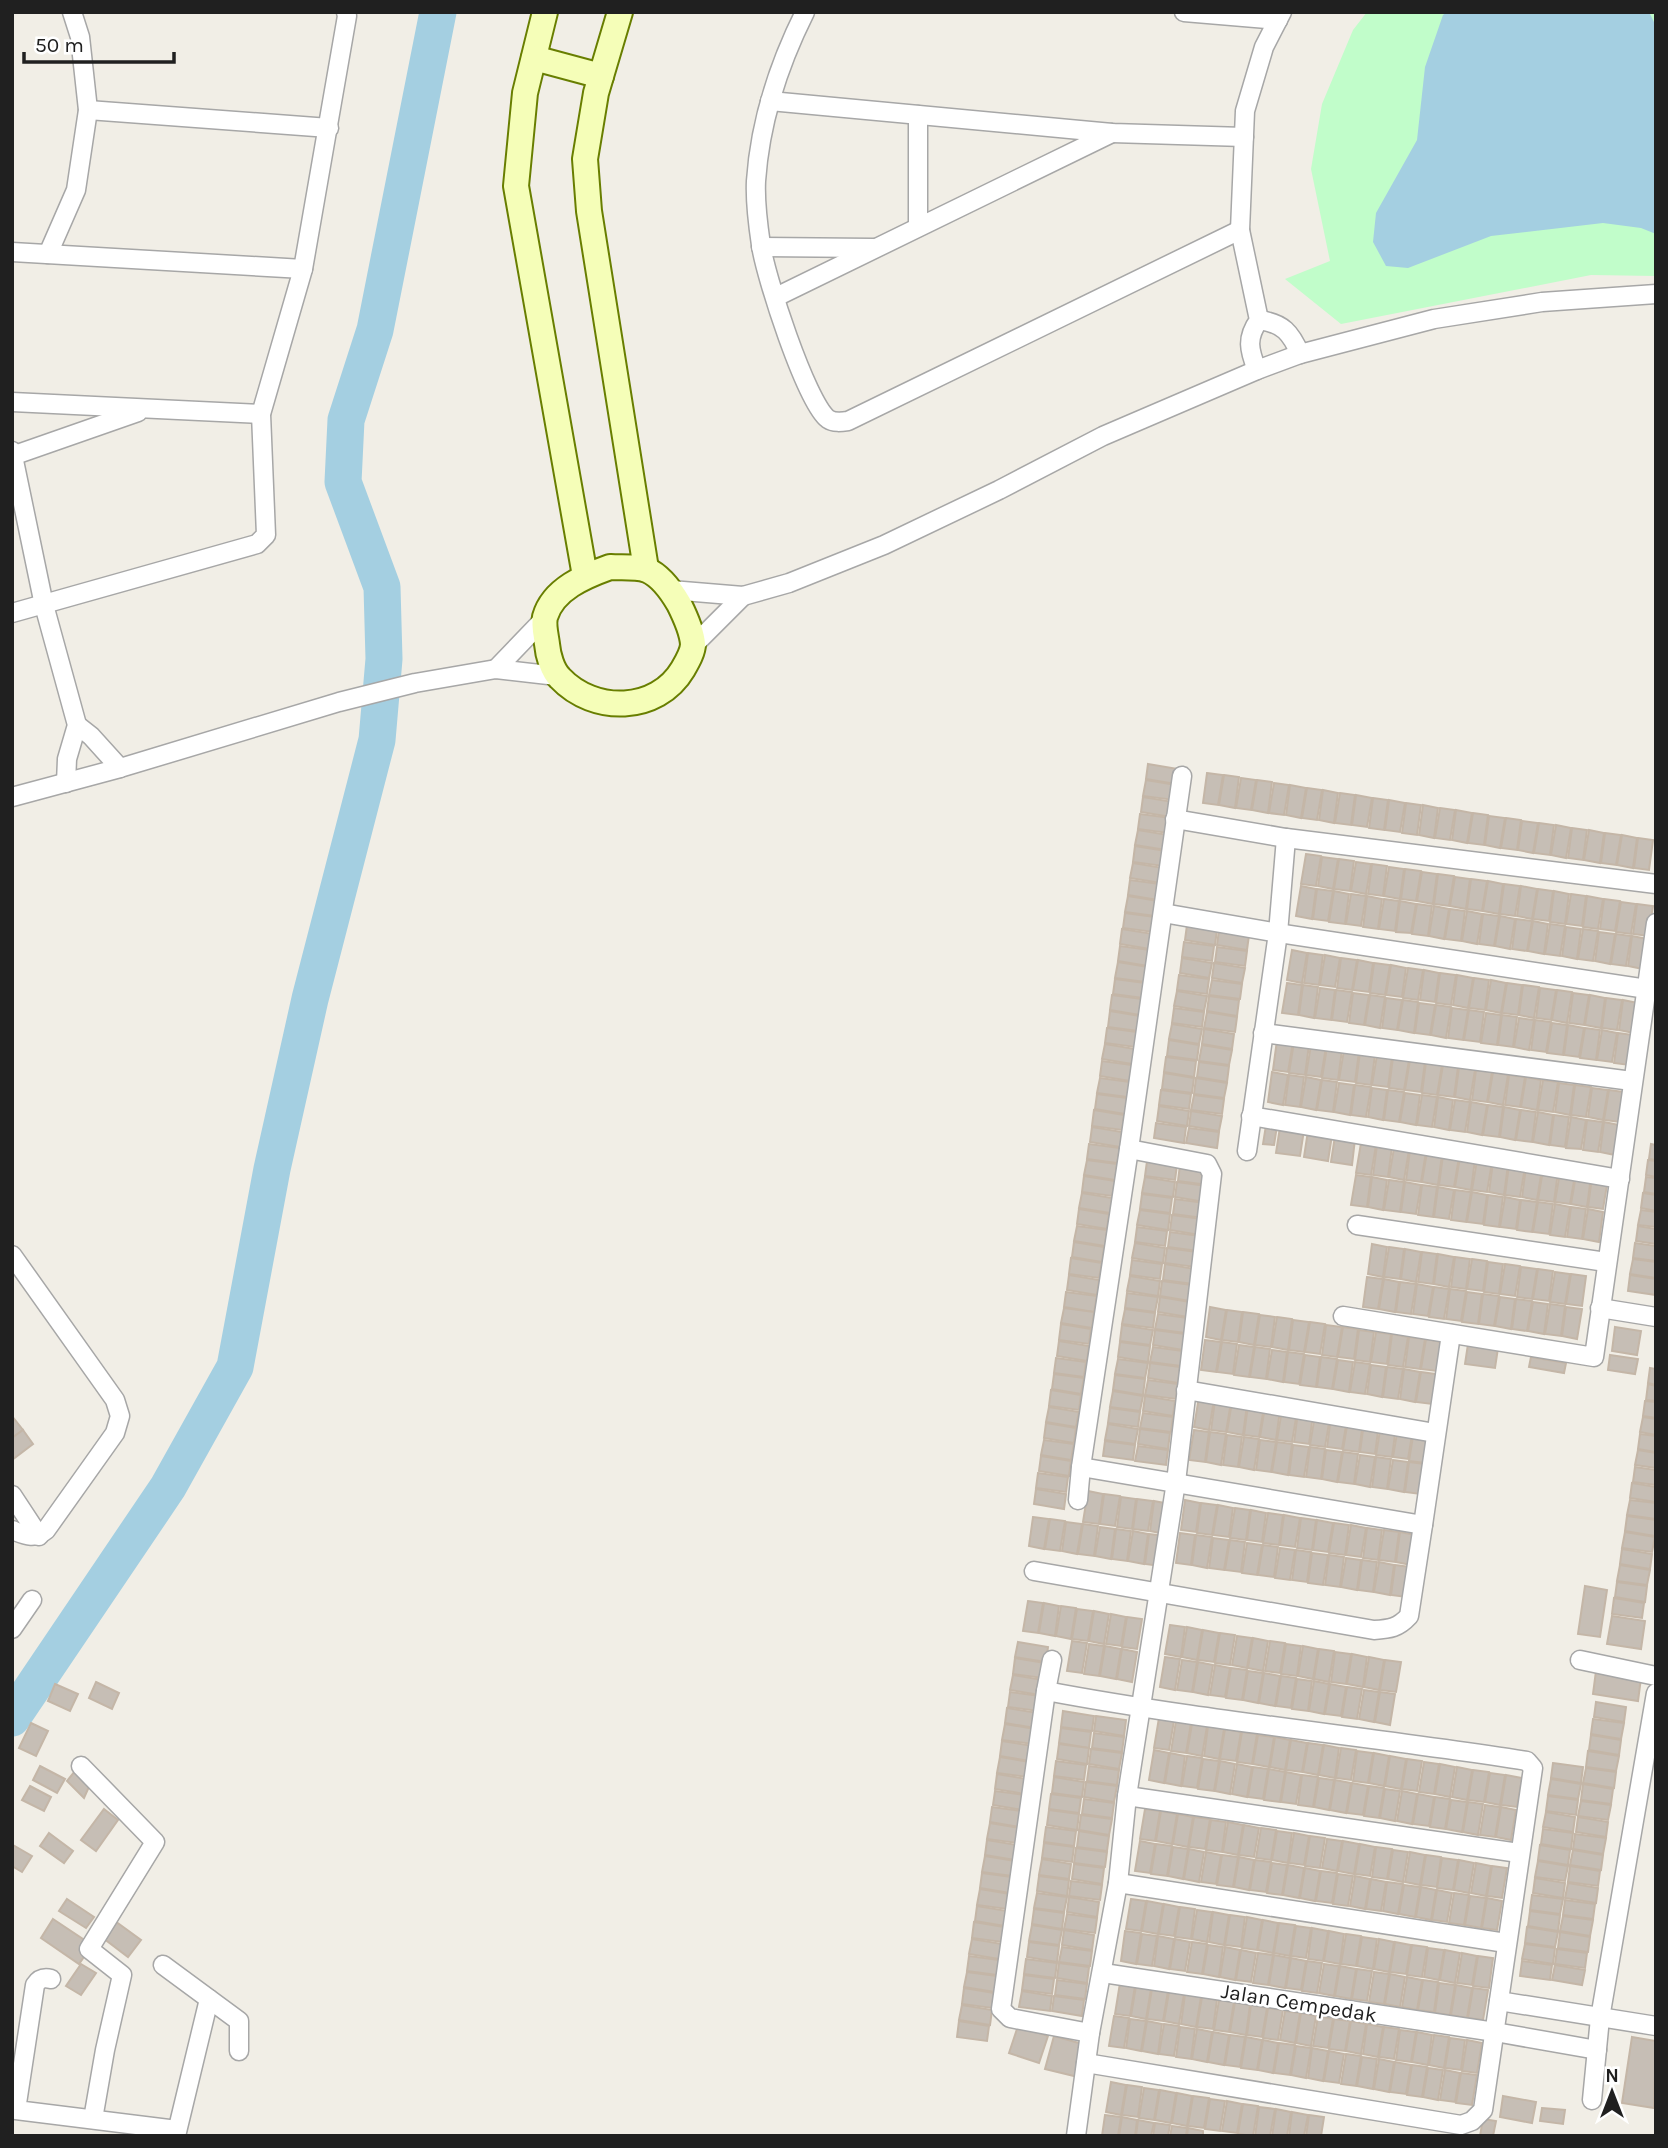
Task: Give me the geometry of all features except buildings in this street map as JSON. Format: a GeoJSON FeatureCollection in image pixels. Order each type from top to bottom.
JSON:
{"type":"FeatureCollection","features":[{"type":"Feature","properties":{"kind":"street"},"geometry":{"type":"LineString","coordinates":[[47,254],[76,190],[88,110],[80,37],[72,12]]}},
{"type":"Feature","properties":{"kind":"street"},"geometry":{"type":"LineString","coordinates":[[12,613],[257,544],[266,535],[261,414],[303,269],[329,128],[346,12]]}},
{"type":"Feature","properties":{"kind":"street"},"geometry":{"type":"LineString","coordinates":[[545,12],[525,93],[516,186],[585,576]]}},
{"type":"Feature","properties":{"kind":"street"},"geometry":{"type":"LineString","coordinates":[[620,12],[596,93],[585,159],[589,211],[646,569]]}},
{"type":"Feature","properties":{"kind":"street"},"geometry":{"type":"LineString","coordinates":[[805,12],[791,41],[764,121],[756,183],[761,247],[789,341],[806,383],[826,418],[836,423],[848,421],[1240,230]]}},
{"type":"Feature","properties":{"kind":"street"},"geometry":{"type":"LineString","coordinates":[[1184,12],[1280,16],[1264,47],[1245,111],[1240,230],[1259,320]]}},
{"type":"Feature","properties":{"kind":"street"},"geometry":{"type":"LineString","coordinates":[[534,58],[601,76]]}},
{"type":"Feature","properties":{"kind":"street"},"geometry":{"type":"LineString","coordinates":[[770,101],[1112,133],[1244,137]]}},
{"type":"Feature","properties":{"kind":"street"},"geometry":{"type":"LineString","coordinates":[[88,110],[329,128]]}},
{"type":"Feature","properties":{"kind":"street"},"geometry":{"type":"LineString","coordinates":[[918,115],[918,228]]}},
{"type":"Feature","properties":{"kind":"street"},"geometry":{"type":"LineString","coordinates":[[776,297],[1112,133]]}},
{"type":"Feature","properties":{"kind":"street"},"geometry":{"type":"LineString","coordinates":[[761,247],[877,248]]}},
{"type":"Feature","properties":{"kind":"street"},"geometry":{"type":"LineString","coordinates":[[12,252],[303,269]]}},
{"type":"Feature","properties":{"kind":"street"},"geometry":{"type":"LineString","coordinates":[[671,590],[743,596],[789,583],[884,545],[1103,436],[1300,354],[1434,319],[1542,302],[1656,294]]}},
{"type":"Feature","properties":{"kind":"street"},"geometry":{"type":"LineString","coordinates":[[1259,320],[1283,326],[1293,337],[1300,354]]}},
{"type":"Feature","properties":{"kind":"street"},"geometry":{"type":"LineString","coordinates":[[1257,370],[1248,340],[1251,330],[1259,320]]}},
{"type":"Feature","properties":{"kind":"street"},"geometry":{"type":"LineString","coordinates":[[12,401],[261,414]]}},
{"type":"Feature","properties":{"kind":"street"},"geometry":{"type":"LineString","coordinates":[[66,783],[67,759],[77,725],[44,605],[12,454],[148,408]]}},
{"type":"Feature","properties":{"kind":"street"},"geometry":{"type":"LineString","coordinates":[[496,669],[545,618],[558,594],[585,576],[610,567],[646,569],[671,590],[686,617],[693,646]]}},
{"type":"Feature","properties":{"kind":"street"},"geometry":{"type":"LineString","coordinates":[[545,618],[548,654],[558,676],[577,692],[609,705],[634,703],[658,695],[678,678],[693,646],[743,596]]}},
{"type":"Feature","properties":{"kind":"street"},"geometry":{"type":"LineString","coordinates":[[12,797],[120,768],[339,702],[415,683],[496,669],[558,676]]}},
{"type":"Feature","properties":{"kind":"street"},"geometry":{"type":"LineString","coordinates":[[77,725],[104,749],[120,768]]}},
{"type":"Feature","properties":{"kind":"street"},"geometry":{"type":"LineString","coordinates":[[1078,1500],[1182,776]]}},
{"type":"Feature","properties":{"kind":"street"},"geometry":{"type":"LineString","coordinates":[[1175,818],[1286,838],[1656,884]]}},
{"type":"Feature","properties":{"kind":"street"},"geometry":{"type":"LineString","coordinates":[[1247,1151],[1278,933],[1286,838]]}},
{"type":"Feature","properties":{"kind":"street"},"geometry":{"type":"LineString","coordinates":[[1163,913],[1647,989]]}},
{"type":"Feature","properties":{"kind":"street"},"geometry":{"type":"LineString","coordinates":[[1343,1316],[1594,1357],[1656,923]]}},
{"type":"Feature","properties":{"kind":"street"},"geometry":{"type":"LineString","coordinates":[[1263,1032],[1632,1081]]}},
{"type":"Feature","properties":{"kind":"street"},"geometry":{"type":"LineString","coordinates":[[1251,1116],[1620,1179]]}},
{"type":"Feature","properties":{"kind":"street"},"geometry":{"type":"LineString","coordinates":[[1076,2136],[1090,2033],[1118,1883],[1127,1796],[1175,1482],[1212,1174],[1207,1164],[1129,1149]]}},
{"type":"Feature","properties":{"kind":"street"},"geometry":{"type":"LineString","coordinates":[[1357,1225],[1606,1262]]}},
{"type":"Feature","properties":{"kind":"street"},"geometry":{"type":"LineString","coordinates":[[12,1255],[115,1400],[120,1416],[115,1433],[46,1531],[30,1537],[12,1530]]}},
{"type":"Feature","properties":{"kind":"street"},"geometry":{"type":"LineString","coordinates":[[1600,1308],[1656,1317]]}},
{"type":"Feature","properties":{"kind":"street"},"geometry":{"type":"LineString","coordinates":[[1034,1571],[1374,1630],[1391,1629],[1400,1625],[1409,1616],[1451,1334]]}},
{"type":"Feature","properties":{"kind":"street"},"geometry":{"type":"LineString","coordinates":[[1186,1390],[1435,1433]]}},
{"type":"Feature","properties":{"kind":"street"},"geometry":{"type":"LineString","coordinates":[[1081,1467],[1423,1525]]}},
{"type":"Feature","properties":{"kind":"street"},"geometry":{"type":"LineString","coordinates":[[12,1495],[38,1536]]}},
{"type":"Feature","properties":{"kind":"street"},"geometry":{"type":"LineString","coordinates":[[12,1629],[32,1600]]}},
{"type":"Feature","properties":{"kind":"street"},"geometry":{"type":"LineString","coordinates":[[1052,1660],[1001,2009],[1010,2018],[1090,2033]]}},
{"type":"Feature","properties":{"kind":"street"},"geometry":{"type":"LineString","coordinates":[[1580,1660],[1656,1676]]}},
{"type":"Feature","properties":{"kind":"street"},"geometry":{"type":"LineString","coordinates":[[1046,1691],[1140,1709],[1409,1742],[1527,1761],[1533,1768],[1483,2110],[1472,2120],[1461,2124],[1086,2063]]}},
{"type":"Feature","properties":{"kind":"street"},"geometry":{"type":"LineString","coordinates":[[1592,2100],[1600,2018],[1656,1693]]}},
{"type":"Feature","properties":{"kind":"street"},"geometry":{"type":"LineString","coordinates":[[81,1766],[155,1842],[89,1949],[122,1975],[93,2119]]}},
{"type":"Feature","properties":{"kind":"street"},"geometry":{"type":"LineString","coordinates":[[1127,1796],[1519,1853]]}},
{"type":"Feature","properties":{"kind":"street"},"geometry":{"type":"LineString","coordinates":[[1118,1883],[1506,1943]]}},
{"type":"Feature","properties":{"kind":"street"},"geometry":{"type":"LineString","coordinates":[[163,1965],[239,2021],[239,2051]]}},
{"type":"Feature","properties":{"kind":"street","name":"Jalan Cempedak"},"geometry":{"type":"LineString","coordinates":[[1103,1973],[1597,2050]]}},
{"type":"Feature","properties":{"kind":"street"},"geometry":{"type":"LineString","coordinates":[[51,1979],[38,1980],[35,1985],[14,2110],[93,2119],[176,2133],[209,1999]]}},
{"type":"Feature","properties":{"kind":"street"},"geometry":{"type":"LineString","coordinates":[[1499,2001],[1656,2026]]}},
{"type":"Feature","properties":{"kind":"green space"},"geometry":{"type":"Polygon","coordinates":[[[1367,12],[1656,12],[1656,276],[1591,275],[1341,324],[1285,279],[1330,261],[1311,169],[1322,104],[1353,30],[1367,12]]]}},
{"type":"Feature","properties":{"kind":"water"},"geometry":{"type":"Polygon","coordinates":[[[1447,12],[1649,12],[1656,26],[1656,234],[1641,228],[1603,223],[1491,236],[1408,268],[1386,266],[1373,242],[1376,213],[1417,140],[1425,67],[1443,15],[1447,12]]]}},
{"type":"Feature","properties":{"kind":"waterway"},"geometry":{"type":"LineString","coordinates":[[12,1718],[168,1487],[235,1367],[272,1169],[310,999],[377,740],[384,659],[382,587],[343,482],[346,420],[375,330],[438,12]]}}]}
